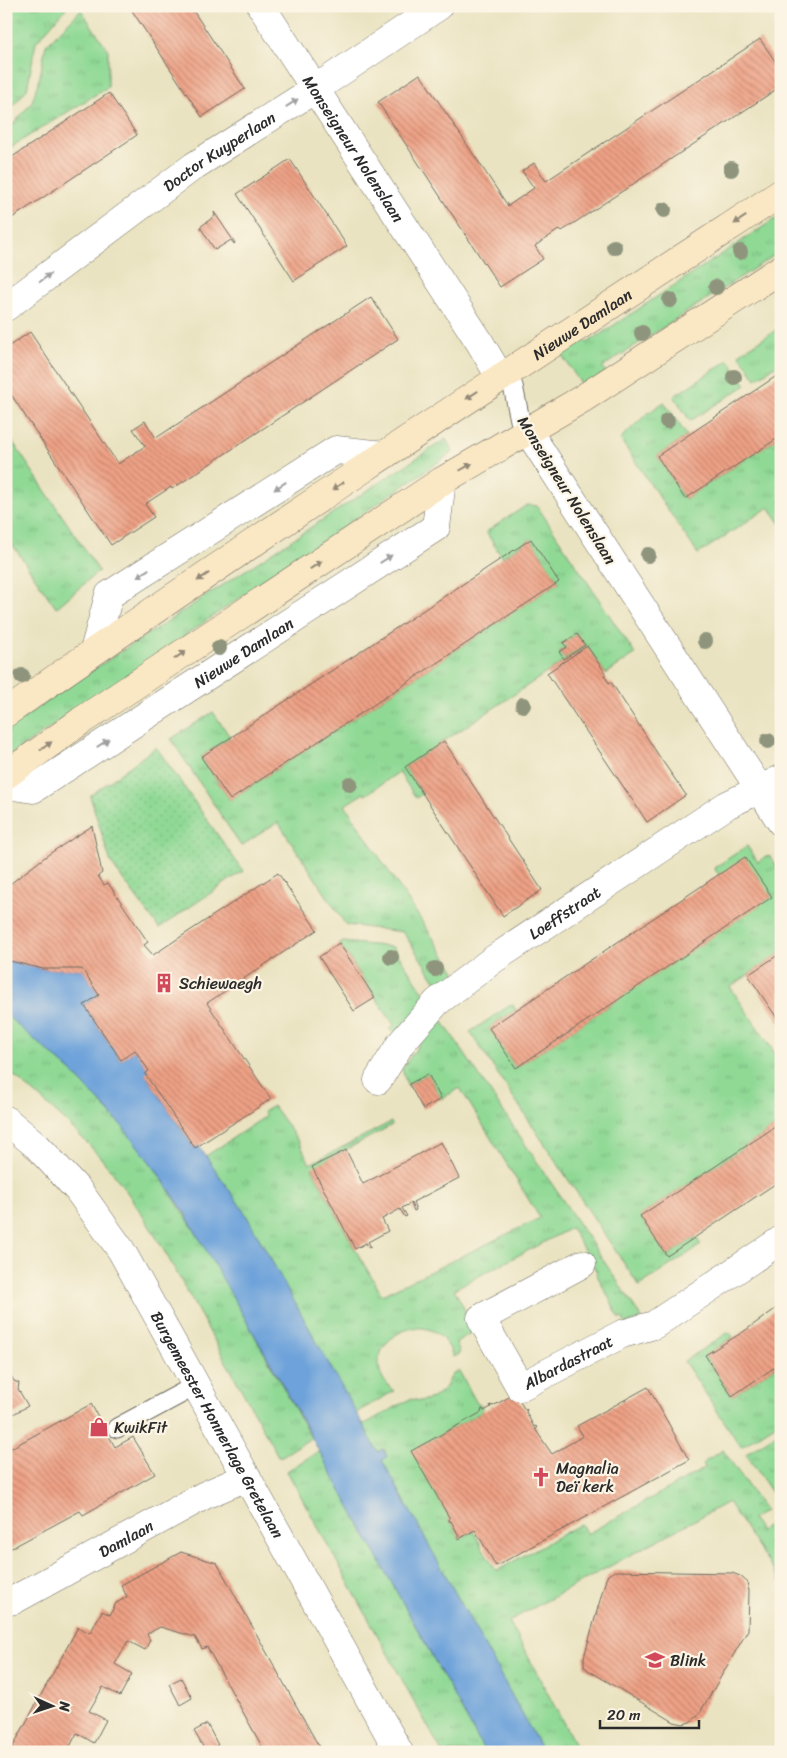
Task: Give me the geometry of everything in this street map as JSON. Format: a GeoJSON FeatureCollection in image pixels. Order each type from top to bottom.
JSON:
{"type":"FeatureCollection","features":[{"type":"Feature","properties":{"kind":"street","name":"Monseigneur Nolenslaan"},"geometry":{"type":"LineString","coordinates":[[261,6],[479,341],[500,377]]}},
{"type":"Feature","properties":{"kind":"street","name":"Doctor Kuyperlaan"},"geometry":{"type":"LineString","coordinates":[[6,307],[194,166],[315,89],[439,6]]}},
{"type":"Feature","properties":{"kind":"street","name":"Nieuwe Damlaan"},"geometry":{"type":"LineString","coordinates":[[6,712],[500,377],[781,193]]}},
{"type":"Feature","properties":{"kind":"street","name":"Nieuwe Damlaan"},"geometry":{"type":"LineString","coordinates":[[6,775],[81,720],[442,481],[590,394],[781,268]]}},
{"type":"Feature","properties":{"kind":"street","name":"Monseigneur Nolenslaan"},"geometry":{"type":"LineString","coordinates":[[528,430],[770,784],[781,822]]}},
{"type":"Feature","properties":{"kind":"street"},"geometry":{"type":"LineString","coordinates":[[94,651],[109,595],[336,450],[384,455]]}},
{"type":"Feature","properties":{"kind":"street","name":"Nieuwe Damlaan"},"geometry":{"type":"LineString","coordinates":[[6,785],[33,789],[436,527],[442,481]]}},
{"type":"Feature","properties":{"kind":"street","name":"Loeffstraat"},"geometry":{"type":"LineString","coordinates":[[378,1080],[401,1043],[438,1002],[487,964],[727,805],[770,784]]}},
{"type":"Feature","properties":{"kind":"street","name":"Burgemeester Honnerlage Gretelaan"},"geometry":{"type":"LineString","coordinates":[[6,1120],[37,1146],[78,1190],[121,1250],[399,1752]]}},
{"type":"Feature","properties":{"kind":"street","name":"Albardastraat"},"geometry":{"type":"LineString","coordinates":[[582,1264],[480,1318],[520,1387],[622,1334],[654,1325],[781,1240]]}},
{"type":"Feature","properties":{"kind":"street","name":"Damlaan"},"geometry":{"type":"LineString","coordinates":[[6,1602],[14,1600],[205,1494],[248,1478]]}},
{"type":"Feature","properties":{"kind":"lane","name":"Monseigneur Nolenslaan"},"geometry":{"type":"LineString","coordinates":[[500,377],[513,386],[520,420],[528,430]]}},
{"type":"Feature","properties":{"kind":"lane"},"geometry":{"type":"LineString","coordinates":[[117,1428],[196,1385]]}},
{"type":"Feature","properties":{"kind":"green space"},"geometry":{"type":"Polygon","coordinates":[[[6,6],[68,6],[36,42],[27,89],[6,114],[6,6]]]}},
{"type":"Feature","properties":{"kind":"green space"},"geometry":{"type":"Polygon","coordinates":[[[81,10],[108,50],[108,87],[6,150],[6,133],[32,102],[40,76],[46,45],[81,10]]]}},
{"type":"Feature","properties":{"kind":"green space"},"geometry":{"type":"Polygon","coordinates":[[[781,215],[781,251],[602,367],[606,372],[583,387],[560,352],[582,337],[587,343],[781,215]]]}},
{"type":"Feature","properties":{"kind":"green space"},"geometry":{"type":"Polygon","coordinates":[[[781,327],[781,362],[756,379],[739,354],[781,327]]]}},
{"type":"Feature","properties":{"kind":"green space"},"geometry":{"type":"Polygon","coordinates":[[[729,360],[746,385],[690,421],[674,396],[729,360]]]}},
{"type":"Feature","properties":{"kind":"green space"},"geometry":{"type":"Polygon","coordinates":[[[664,402],[687,436],[657,456],[685,499],[781,436],[781,524],[769,507],[698,554],[620,439],[647,414],[664,402]]]}},
{"type":"Feature","properties":{"kind":"green space"},"geometry":{"type":"Polygon","coordinates":[[[6,432],[99,571],[56,608],[6,535],[6,432]]]}},
{"type":"Feature","properties":{"kind":"green space"},"geometry":{"type":"Polygon","coordinates":[[[446,439],[453,452],[6,758],[6,730],[96,668],[446,439]]]}},
{"type":"Feature","properties":{"kind":"green space"},"geometry":{"type":"Polygon","coordinates":[[[527,505],[537,506],[635,654],[606,674],[587,646],[405,767],[422,794],[416,798],[399,772],[367,794],[365,795],[364,793],[345,805],[456,973],[442,991],[403,932],[346,925],[278,822],[241,846],[171,739],[213,712],[230,737],[201,757],[230,800],[559,582],[531,539],[502,557],[486,532],[527,505]],[[576,634],[564,643],[567,647],[559,652],[564,659],[585,645],[576,634]]]}},
{"type":"Feature","properties":{"kind":"green space"},"geometry":{"type":"Polygon","coordinates":[[[156,747],[243,871],[159,928],[111,863],[90,796],[156,747]]]}},
{"type":"Feature","properties":{"kind":"green space"},"geometry":{"type":"Polygon","coordinates":[[[747,846],[758,862],[769,855],[781,873],[781,953],[730,987],[781,1062],[781,1123],[640,1216],[667,1256],[696,1237],[701,1245],[639,1286],[470,1032],[512,1004],[516,1010],[489,1028],[516,1068],[771,897],[745,858],[719,875],[714,868],[747,846]]]}},
{"type":"Feature","properties":{"kind":"green space"},"geometry":{"type":"Polygon","coordinates":[[[339,943],[393,947],[429,1000],[394,1033],[389,1029],[394,1025],[339,943]]]}},
{"type":"Feature","properties":{"kind":"green space"},"geometry":{"type":"Polygon","coordinates":[[[6,1015],[72,1072],[123,1127],[156,1170],[210,1255],[311,1438],[282,1456],[278,1456],[173,1266],[127,1192],[100,1157],[78,1134],[6,1069],[6,1015]]]}},
{"type":"Feature","properties":{"kind":"green space"},"geometry":{"type":"Polygon","coordinates":[[[439,1016],[642,1318],[626,1324],[622,1318],[620,1319],[597,1272],[571,1228],[454,1289],[474,1331],[456,1342],[460,1353],[453,1357],[442,1338],[428,1329],[412,1328],[397,1334],[385,1345],[379,1359],[381,1375],[394,1391],[356,1413],[245,1213],[206,1156],[266,1116],[263,1112],[273,1106],[299,1142],[310,1164],[391,1122],[392,1125],[312,1168],[382,1295],[540,1218],[460,1088],[441,1099],[428,1074],[407,1085],[402,1069],[439,1016]]]}},
{"type":"Feature","properties":{"kind":"green space"},"geometry":{"type":"Polygon","coordinates":[[[729,1332],[733,1337],[705,1356],[732,1396],[781,1363],[781,1421],[741,1447],[684,1361],[729,1332]]]}},
{"type":"Feature","properties":{"kind":"green space"},"geometry":{"type":"Polygon","coordinates":[[[459,1371],[478,1405],[480,1404],[483,1409],[482,1412],[412,1451],[459,1539],[473,1531],[496,1571],[581,1524],[587,1534],[705,1468],[703,1463],[723,1450],[765,1511],[752,1519],[760,1531],[773,1523],[781,1535],[781,1582],[728,1502],[509,1621],[579,1752],[543,1752],[382,1460],[387,1457],[384,1449],[378,1452],[363,1425],[410,1399],[421,1401],[433,1398],[446,1387],[452,1375],[459,1371]]]}},
{"type":"Feature","properties":{"kind":"green space"},"geometry":{"type":"Polygon","coordinates":[[[781,1431],[781,1506],[746,1454],[781,1431]]]}},
{"type":"Feature","properties":{"kind":"green space"},"geometry":{"type":"Polygon","coordinates":[[[319,1451],[485,1752],[442,1752],[287,1471],[319,1451]]]}},
{"type":"Feature","properties":{"kind":"water"},"geometry":{"type":"Polygon","coordinates":[[[6,960],[43,969],[82,969],[99,995],[84,1005],[120,1060],[135,1050],[149,1071],[145,1074],[194,1148],[199,1146],[245,1213],[378,1452],[383,1449],[387,1457],[382,1460],[543,1752],[485,1752],[270,1362],[183,1210],[156,1170],[123,1127],[72,1072],[6,1015],[6,960]]]}},
{"type":"Feature","properties":{"kind":"building"},"geometry":{"type":"Polygon","coordinates":[[[129,6],[190,6],[245,89],[202,117],[129,6]]]}},
{"type":"Feature","properties":{"kind":"building"},"geometry":{"type":"Polygon","coordinates":[[[760,39],[781,70],[781,83],[775,87],[777,89],[562,231],[560,229],[535,246],[543,259],[500,287],[378,102],[420,74],[508,206],[534,188],[522,171],[534,163],[546,181],[760,39]]]}},
{"type":"Feature","properties":{"kind":"building"},"geometry":{"type":"Polygon","coordinates":[[[109,93],[137,135],[6,222],[6,161],[109,93]]]}},
{"type":"Feature","properties":{"kind":"building"},"geometry":{"type":"Polygon","coordinates":[[[290,159],[347,246],[294,281],[237,194],[290,159]]]}},
{"type":"Feature","properties":{"kind":"building"},"geometry":{"type":"Polygon","coordinates":[[[214,212],[235,243],[231,240],[215,250],[200,227],[215,216],[214,212]]]}},
{"type":"Feature","properties":{"kind":"building"},"geometry":{"type":"Polygon","coordinates":[[[371,297],[398,339],[172,489],[171,487],[145,504],[154,517],[111,545],[6,387],[6,348],[30,332],[118,464],[145,446],[133,429],[145,421],[156,438],[371,297]]]}},
{"type":"Feature","properties":{"kind":"building"},"geometry":{"type":"Polygon","coordinates":[[[781,373],[781,436],[685,499],[657,456],[781,373]]]}},
{"type":"Feature","properties":{"kind":"building"},"geometry":{"type":"Polygon","coordinates":[[[531,539],[559,582],[230,800],[201,757],[531,539]]]}},
{"type":"Feature","properties":{"kind":"building"},"geometry":{"type":"Polygon","coordinates":[[[577,634],[585,645],[564,659],[559,652],[567,647],[563,643],[577,634]]]}},
{"type":"Feature","properties":{"kind":"building"},"geometry":{"type":"Polygon","coordinates":[[[587,646],[606,674],[604,675],[609,683],[611,682],[686,795],[647,822],[547,673],[587,646]]]}},
{"type":"Feature","properties":{"kind":"building"},"geometry":{"type":"Polygon","coordinates":[[[444,741],[542,890],[503,916],[405,767],[444,741]]]}},
{"type":"Feature","properties":{"kind":"building","name":"Schiewaegh"},"geometry":{"type":"Polygon","coordinates":[[[92,826],[102,873],[98,876],[104,885],[108,883],[148,942],[144,945],[153,955],[278,873],[317,930],[207,1003],[271,1099],[195,1148],[145,1074],[149,1071],[135,1050],[121,1060],[84,1005],[99,995],[82,969],[43,969],[6,960],[6,887],[49,854],[92,826]]]}},
{"type":"Feature","properties":{"kind":"building"},"geometry":{"type":"Polygon","coordinates":[[[745,857],[772,897],[516,1068],[489,1028],[745,857]]]}},
{"type":"Feature","properties":{"kind":"building"},"geometry":{"type":"Polygon","coordinates":[[[339,943],[375,998],[354,1011],[319,957],[339,943]]]}},
{"type":"Feature","properties":{"kind":"building"},"geometry":{"type":"Polygon","coordinates":[[[781,953],[781,1024],[748,975],[781,953]]]}},
{"type":"Feature","properties":{"kind":"building"},"geometry":{"type":"Polygon","coordinates":[[[428,1074],[441,1099],[423,1109],[409,1084],[428,1074]]]}},
{"type":"Feature","properties":{"kind":"building"},"geometry":{"type":"Polygon","coordinates":[[[781,1123],[781,1180],[667,1256],[640,1216],[781,1123]]]}},
{"type":"Feature","properties":{"kind":"building"},"geometry":{"type":"Polygon","coordinates":[[[441,1142],[459,1178],[413,1202],[416,1210],[414,1211],[411,1203],[402,1208],[407,1216],[405,1217],[400,1209],[382,1219],[388,1231],[368,1242],[371,1247],[369,1248],[366,1243],[355,1249],[312,1167],[346,1150],[363,1184],[441,1142]]]}},
{"type":"Feature","properties":{"kind":"building"},"geometry":{"type":"Polygon","coordinates":[[[781,1305],[781,1363],[732,1396],[705,1355],[743,1332],[781,1305]]]}},
{"type":"Feature","properties":{"kind":"building"},"geometry":{"type":"Polygon","coordinates":[[[6,1368],[14,1381],[19,1383],[18,1389],[28,1406],[6,1418],[6,1368]]]}},
{"type":"Feature","properties":{"kind":"building","name":"Magnalia Deï kerk"},"geometry":{"type":"Polygon","coordinates":[[[648,1387],[689,1460],[496,1566],[475,1530],[459,1539],[451,1521],[448,1519],[450,1519],[411,1451],[482,1412],[481,1410],[483,1409],[484,1411],[491,1407],[490,1405],[493,1406],[518,1392],[516,1395],[525,1410],[527,1409],[526,1412],[534,1427],[536,1426],[537,1429],[535,1429],[552,1454],[583,1436],[577,1426],[648,1387]]]}},
{"type":"Feature","properties":{"kind":"building"},"geometry":{"type":"Polygon","coordinates":[[[91,1404],[115,1447],[133,1437],[155,1474],[83,1515],[80,1511],[6,1551],[6,1451],[91,1404]]]}},
{"type":"Feature","properties":{"kind":"building"},"geometry":{"type":"Polygon","coordinates":[[[181,1552],[217,1563],[322,1752],[265,1752],[207,1647],[202,1649],[195,1637],[160,1627],[147,1634],[150,1640],[145,1650],[128,1641],[115,1664],[132,1674],[120,1696],[103,1687],[89,1711],[106,1720],[94,1743],[77,1733],[67,1752],[10,1752],[78,1627],[90,1633],[102,1611],[110,1615],[116,1603],[127,1597],[121,1585],[181,1552]]]}},
{"type":"Feature","properties":{"kind":"building"},"geometry":{"type":"Polygon","coordinates":[[[615,1571],[732,1573],[740,1576],[747,1582],[749,1591],[748,1630],[698,1716],[690,1722],[683,1724],[674,1722],[584,1666],[584,1657],[606,1579],[608,1575],[615,1571]]]}},
{"type":"Feature","properties":{"kind":"building"},"geometry":{"type":"Polygon","coordinates":[[[181,1678],[192,1698],[180,1705],[169,1684],[181,1678]]]}},
{"type":"Feature","properties":{"kind":"building"},"geometry":{"type":"Polygon","coordinates":[[[207,1724],[218,1745],[206,1752],[194,1731],[207,1724]]]}},
{"type":"Feature","properties":{"kind":"place","name":"Schiewaegh"},"geometry":{"type":"Point","coordinates":[164,983]}},
{"type":"Feature","properties":{"kind":"place","name":"KwikFit"},"geometry":{"type":"Point","coordinates":[99,1427]}},
{"type":"Feature","properties":{"kind":"place","name":"Magnalia Deï kerk"},"geometry":{"type":"Point","coordinates":[541,1477]}},
{"type":"Feature","properties":{"kind":"place","name":"Blink"},"geometry":{"type":"Point","coordinates":[655,1660]}}]}
